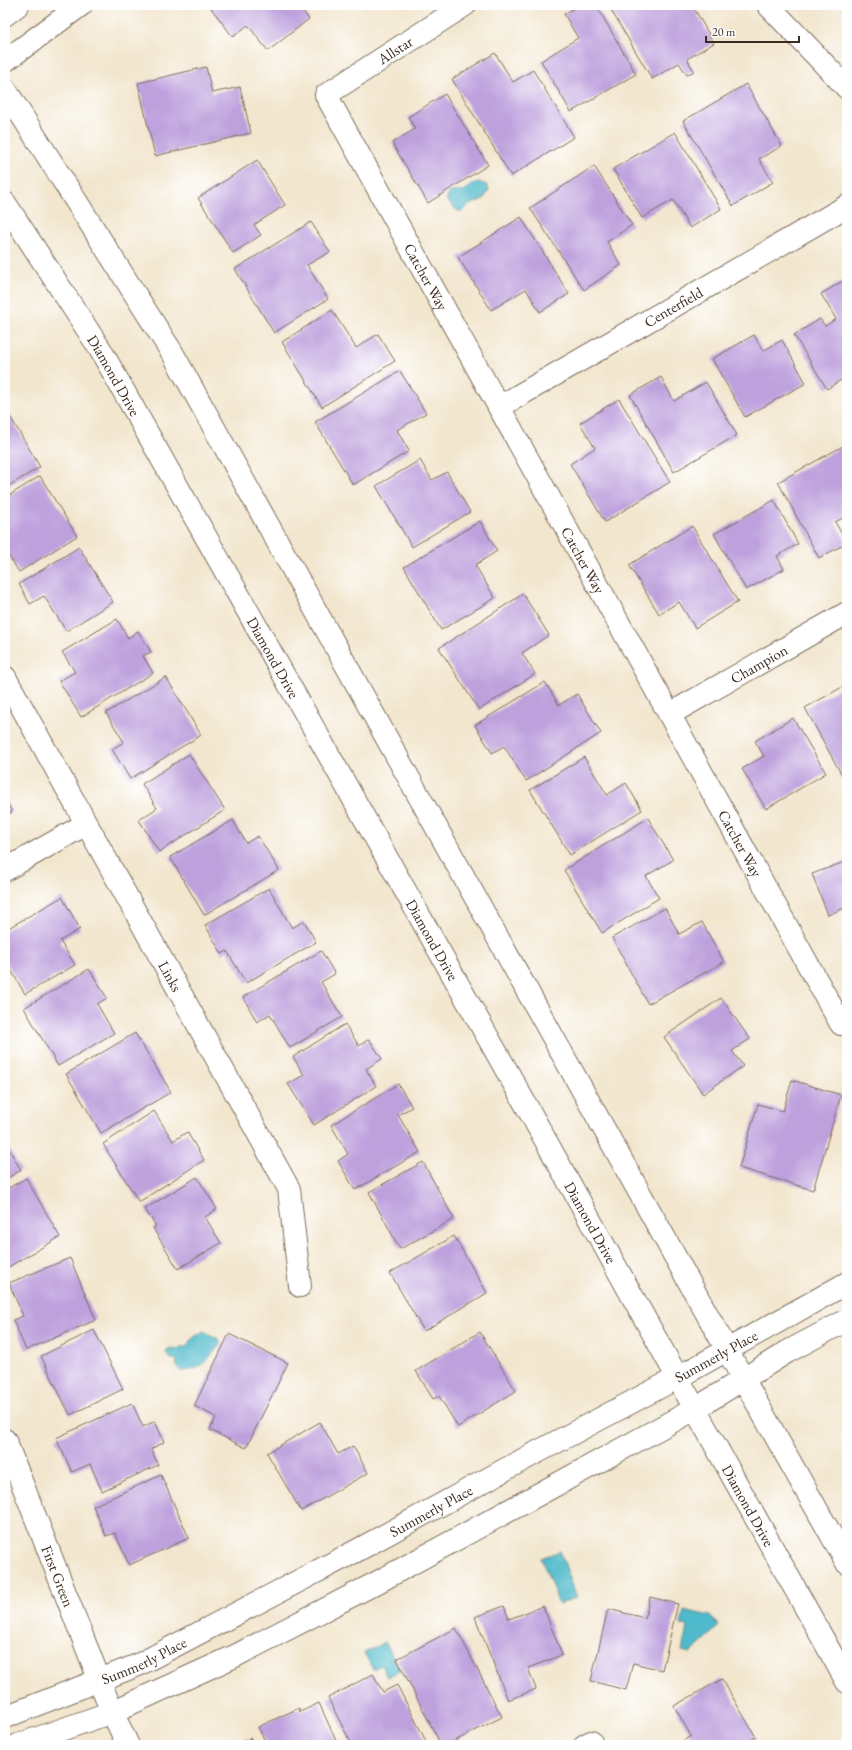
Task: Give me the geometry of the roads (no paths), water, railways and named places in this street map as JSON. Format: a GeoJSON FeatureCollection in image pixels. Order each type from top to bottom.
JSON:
{"type":"FeatureCollection","features":[{"type":"Feature","properties":{"kind":"street"},"geometry":{"type":"LineString","coordinates":[[5,15],[18,5]]}},
{"type":"Feature","properties":{"kind":"street"},"geometry":{"type":"LineString","coordinates":[[5,61],[81,5]]}},
{"type":"Feature","properties":{"kind":"street","name":"Allstar"},"geometry":{"type":"LineString","coordinates":[[326,95],[465,5]]}},
{"type":"Feature","properties":{"kind":"street"},"geometry":{"type":"LineString","coordinates":[[768,5],[847,88]]}},
{"type":"Feature","properties":{"kind":"street"},"geometry":{"type":"LineString","coordinates":[[5,89],[173,354],[743,1379],[847,1563]]}},
{"type":"Feature","properties":{"kind":"street","name":"Catcher Way"},"geometry":{"type":"LineString","coordinates":[[326,95],[670,714],[844,1023]]}},
{"type":"Feature","properties":{"kind":"street","name":"Diamond Drive"},"geometry":{"type":"LineString","coordinates":[[5,204],[104,356],[847,1682]]}},
{"type":"Feature","properties":{"kind":"street","name":"Centerfield"},"geometry":{"type":"LineString","coordinates":[[499,407],[847,206]]}},
{"type":"Feature","properties":{"kind":"street","name":"Champion"},"geometry":{"type":"LineString","coordinates":[[670,714],[847,613]]}},
{"type":"Feature","properties":{"kind":"street","name":"Links"},"geometry":{"type":"LineString","coordinates":[[5,677],[289,1189],[300,1286]]}},
{"type":"Feature","properties":{"kind":"street"},"geometry":{"type":"LineString","coordinates":[[5,870],[86,824]]}},
{"type":"Feature","properties":{"kind":"street","name":"Summerly Place"},"geometry":{"type":"LineString","coordinates":[[5,1717],[138,1665],[167,1651],[678,1378],[847,1283]]}},
{"type":"Feature","properties":{"kind":"street"},"geometry":{"type":"LineString","coordinates":[[18,1745],[112,1712],[235,1656],[376,1584],[695,1409],[787,1352],[847,1320]]}},
{"type":"Feature","properties":{"kind":"street","name":"First Green"},"geometry":{"type":"LineString","coordinates":[[5,1440],[112,1712],[128,1745]]}},
{"type":"Feature","properties":{"kind":"street"},"geometry":{"type":"LineString","coordinates":[[585,1745],[591,1742],[592,1745]]}},
{"type":"Feature","properties":{"kind":"water"},"geometry":{"type":"Polygon","coordinates":[[[478,182],[487,185],[489,189],[484,199],[469,205],[463,211],[458,211],[447,201],[447,197],[450,192],[464,191],[472,184],[478,182]]]}},
{"type":"Feature","properties":{"kind":"water"},"geometry":{"type":"Polygon","coordinates":[[[204,1331],[220,1340],[220,1345],[199,1367],[188,1371],[181,1371],[177,1367],[176,1359],[171,1359],[166,1353],[168,1349],[172,1348],[177,1350],[180,1347],[186,1347],[194,1337],[204,1331]]]}},
{"type":"Feature","properties":{"kind":"water"},"geometry":{"type":"Polygon","coordinates":[[[560,1551],[577,1597],[559,1604],[541,1558],[560,1551]]]}},
{"type":"Feature","properties":{"kind":"water"},"geometry":{"type":"Polygon","coordinates":[[[684,1610],[710,1616],[719,1626],[691,1653],[682,1651],[687,1626],[681,1625],[684,1610]]]}},
{"type":"Feature","properties":{"kind":"water"},"geometry":{"type":"Polygon","coordinates":[[[385,1642],[400,1671],[387,1677],[381,1665],[373,1669],[364,1653],[385,1642]]]}}]}
